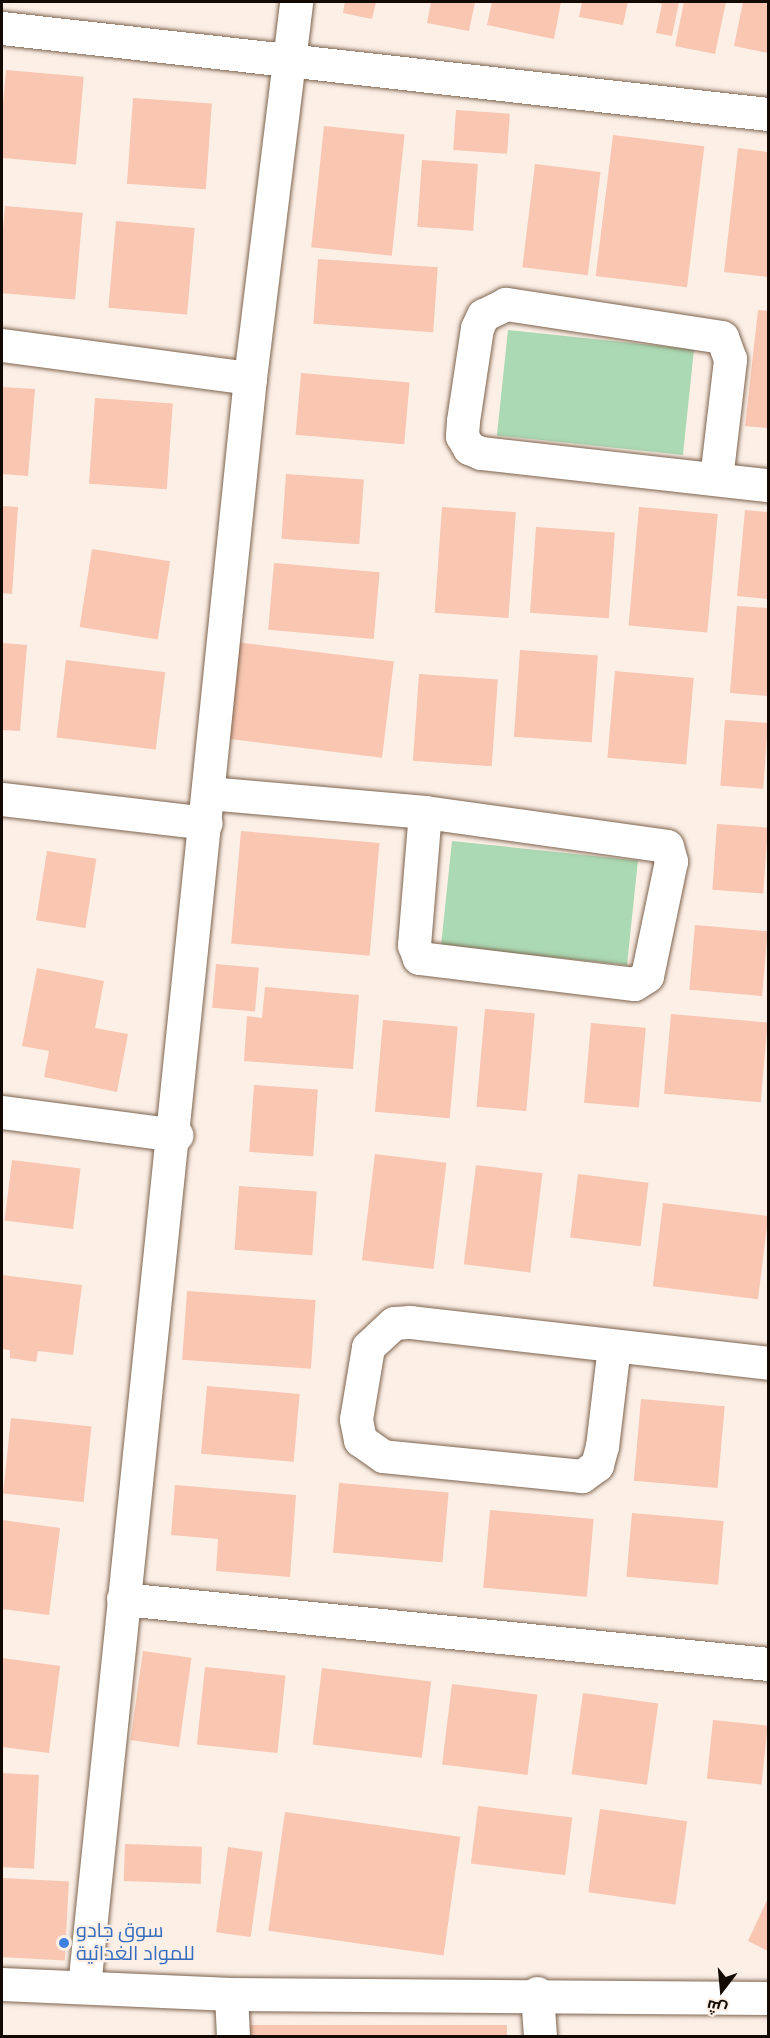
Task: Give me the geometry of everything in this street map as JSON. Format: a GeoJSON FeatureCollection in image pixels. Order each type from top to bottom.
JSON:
{"type":"FeatureCollection","features":[{"type":"Feature","properties":{"kind":"street"},"geometry":{"type":"LineString","coordinates":[[84,1987],[123,1599],[176,1135],[250,378],[296,2]]}},
{"type":"Feature","properties":{"kind":"street"},"geometry":{"type":"LineString","coordinates":[[2,28],[290,63],[768,114]]}},
{"type":"Feature","properties":{"kind":"street"},"geometry":{"type":"LineString","coordinates":[[716,479],[730,359],[722,337],[506,304],[483,315],[477,328],[463,421],[462,436],[470,448],[716,479],[768,485]]}},
{"type":"Feature","properties":{"kind":"street"},"geometry":{"type":"LineString","coordinates":[[2,345],[250,378]]}},
{"type":"Feature","properties":{"kind":"street"},"geometry":{"type":"LineString","coordinates":[[2,799],[207,808],[425,812],[667,846],[671,861],[647,976],[634,984],[419,958],[414,945],[425,812]]}},
{"type":"Feature","properties":{"kind":"street"},"geometry":{"type":"LineString","coordinates":[[2,1112],[176,1135]]}},
{"type":"Feature","properties":{"kind":"street"},"geometry":{"type":"LineString","coordinates":[[614,1346],[602,1446],[597,1465],[582,1476],[383,1456],[360,1440],[356,1419],[368,1347],[394,1323],[614,1346],[768,1363]]}},
{"type":"Feature","properties":{"kind":"street"},"geometry":{"type":"LineString","coordinates":[[123,1599],[768,1664]]}},
{"type":"Feature","properties":{"kind":"street"},"geometry":{"type":"LineString","coordinates":[[2,1984],[231,1994],[537,1993],[768,1998]]}},
{"type":"Feature","properties":{"kind":"street"},"geometry":{"type":"LineString","coordinates":[[537,1993],[540,2037]]}},
{"type":"Feature","properties":{"kind":"street"},"geometry":{"type":"LineString","coordinates":[[231,1994],[233,2037]]}},
{"type":"Feature","properties":{"kind":"green space"},"geometry":{"type":"Polygon","coordinates":[[[508,330],[694,350],[683,455],[497,435],[508,330]]]}},
{"type":"Feature","properties":{"kind":"green space"},"geometry":{"type":"Polygon","coordinates":[[[452,841],[638,861],[627,965],[441,945],[452,841]]]}},
{"type":"Feature","properties":{"kind":"building"},"geometry":{"type":"Polygon","coordinates":[[[345,2],[376,2],[372,19],[343,13],[345,2]]]}},
{"type":"Feature","properties":{"kind":"building"},"geometry":{"type":"Polygon","coordinates":[[[431,2],[475,2],[469,31],[427,23],[431,2]]]}},
{"type":"Feature","properties":{"kind":"building"},"geometry":{"type":"Polygon","coordinates":[[[492,2],[561,2],[554,39],[487,25],[492,2]]]}},
{"type":"Feature","properties":{"kind":"building"},"geometry":{"type":"Polygon","coordinates":[[[582,2],[628,2],[623,25],[579,17],[582,2]]]}},
{"type":"Feature","properties":{"kind":"building"},"geometry":{"type":"Polygon","coordinates":[[[654,2],[679,2],[672,36],[656,33],[662,4],[654,2]]]}},
{"type":"Feature","properties":{"kind":"building"},"geometry":{"type":"Polygon","coordinates":[[[684,2],[726,2],[715,54],[675,46],[684,2]]]}},
{"type":"Feature","properties":{"kind":"building"},"geometry":{"type":"Polygon","coordinates":[[[743,2],[768,2],[768,53],[734,46],[743,2]]]}},
{"type":"Feature","properties":{"kind":"building"},"geometry":{"type":"Polygon","coordinates":[[[6,70],[84,77],[76,164],[2,158],[2,116],[6,70]]]}},
{"type":"Feature","properties":{"kind":"building"},"geometry":{"type":"Polygon","coordinates":[[[133,98],[212,104],[206,189],[127,184],[133,98]]]}},
{"type":"Feature","properties":{"kind":"building"},"geometry":{"type":"Polygon","coordinates":[[[456,110],[510,114],[507,154],[453,150],[456,110]]]}},
{"type":"Feature","properties":{"kind":"building"},"geometry":{"type":"Polygon","coordinates":[[[324,126],[405,134],[392,256],[311,247],[324,126]]]}},
{"type":"Feature","properties":{"kind":"building"},"geometry":{"type":"Polygon","coordinates":[[[613,135],[704,146],[687,287],[596,276],[613,135]]]}},
{"type":"Feature","properties":{"kind":"building"},"geometry":{"type":"Polygon","coordinates":[[[738,148],[768,152],[768,277],[724,272],[738,148]]]}},
{"type":"Feature","properties":{"kind":"building"},"geometry":{"type":"Polygon","coordinates":[[[422,160],[478,164],[473,231],[417,227],[422,160]]]}},
{"type":"Feature","properties":{"kind":"building"},"geometry":{"type":"Polygon","coordinates":[[[535,164],[601,172],[588,275],[522,267],[535,164]]]}},
{"type":"Feature","properties":{"kind":"building"},"geometry":{"type":"Polygon","coordinates":[[[5,206],[83,213],[75,299],[2,293],[2,240],[5,206]]]}},
{"type":"Feature","properties":{"kind":"building"},"geometry":{"type":"Polygon","coordinates":[[[116,221],[195,228],[187,315],[108,308],[116,221]]]}},
{"type":"Feature","properties":{"kind":"building"},"geometry":{"type":"Polygon","coordinates":[[[318,259],[438,267],[433,332],[313,324],[318,259]]]}},
{"type":"Feature","properties":{"kind":"building"},"geometry":{"type":"Polygon","coordinates":[[[758,310],[768,311],[768,428],[745,426],[758,310]]]}},
{"type":"Feature","properties":{"kind":"building"},"geometry":{"type":"Polygon","coordinates":[[[301,373],[410,382],[404,444],[296,435],[301,373]]]}},
{"type":"Feature","properties":{"kind":"building"},"geometry":{"type":"Polygon","coordinates":[[[2,387],[35,389],[28,476],[2,474],[2,387]]]}},
{"type":"Feature","properties":{"kind":"building"},"geometry":{"type":"Polygon","coordinates":[[[95,398],[173,403],[167,489],[89,484],[95,398]]]}},
{"type":"Feature","properties":{"kind":"building"},"geometry":{"type":"Polygon","coordinates":[[[286,474],[364,479],[359,544],[281,539],[286,474]]]}},
{"type":"Feature","properties":{"kind":"building"},"geometry":{"type":"Polygon","coordinates":[[[2,506],[18,507],[12,594],[2,593],[2,506]]]}},
{"type":"Feature","properties":{"kind":"building"},"geometry":{"type":"Polygon","coordinates":[[[442,507],[516,512],[508,618],[435,613],[442,507]]]}},
{"type":"Feature","properties":{"kind":"building"},"geometry":{"type":"Polygon","coordinates":[[[639,507],[718,514],[707,632],[629,626],[639,507]]]}},
{"type":"Feature","properties":{"kind":"building"},"geometry":{"type":"Polygon","coordinates":[[[745,510],[768,512],[768,599],[737,596],[745,510]]]}},
{"type":"Feature","properties":{"kind":"building"},"geometry":{"type":"Polygon","coordinates":[[[536,527],[615,533],[609,618],[530,613],[536,527]]]}},
{"type":"Feature","properties":{"kind":"building"},"geometry":{"type":"Polygon","coordinates":[[[92,549],[170,561],[158,639],[80,627],[92,549]]]}},
{"type":"Feature","properties":{"kind":"building"},"geometry":{"type":"Polygon","coordinates":[[[274,563],[380,572],[374,639],[268,630],[274,563]]]}},
{"type":"Feature","properties":{"kind":"building"},"geometry":{"type":"Polygon","coordinates":[[[737,606],[768,608],[768,696],[730,693],[737,606]]]}},
{"type":"Feature","properties":{"kind":"building"},"geometry":{"type":"Polygon","coordinates":[[[236,642],[394,661],[382,758],[224,738],[236,642]]]}},
{"type":"Feature","properties":{"kind":"building"},"geometry":{"type":"Polygon","coordinates":[[[2,643],[27,645],[20,731],[2,730],[2,643]]]}},
{"type":"Feature","properties":{"kind":"building"},"geometry":{"type":"Polygon","coordinates":[[[520,650],[598,655],[592,742],[514,737],[520,650]]]}},
{"type":"Feature","properties":{"kind":"building"},"geometry":{"type":"Polygon","coordinates":[[[66,660],[165,672],[156,750],[56,737],[66,660]]]}},
{"type":"Feature","properties":{"kind":"building"},"geometry":{"type":"Polygon","coordinates":[[[615,671],[694,678],[686,765],[607,758],[615,671]]]}},
{"type":"Feature","properties":{"kind":"building"},"geometry":{"type":"Polygon","coordinates":[[[419,674],[498,680],[492,766],[413,761],[419,674]]]}},
{"type":"Feature","properties":{"kind":"building"},"geometry":{"type":"Polygon","coordinates":[[[725,720],[768,723],[763,789],[720,786],[725,720]]]}},
{"type":"Feature","properties":{"kind":"building"},"geometry":{"type":"Polygon","coordinates":[[[717,824],[768,828],[763,893],[712,890],[717,824]]]}},
{"type":"Feature","properties":{"kind":"building"},"geometry":{"type":"Polygon","coordinates":[[[241,831],[379,843],[370,956],[231,944],[241,831]]]}},
{"type":"Feature","properties":{"kind":"building"},"geometry":{"type":"Polygon","coordinates":[[[47,851],[96,859],[85,928],[36,920],[47,851]]]}},
{"type":"Feature","properties":{"kind":"building"},"geometry":{"type":"Polygon","coordinates":[[[695,925],[768,931],[762,996],[689,990],[695,925]]]}},
{"type":"Feature","properties":{"kind":"building"},"geometry":{"type":"Polygon","coordinates":[[[216,964],[259,968],[255,1012],[212,1008],[216,964]]]}},
{"type":"Feature","properties":{"kind":"building"},"geometry":{"type":"Polygon","coordinates":[[[37,968],[104,981],[95,1028],[128,1034],[117,1092],[44,1077],[49,1051],[22,1046],[37,968]]]}},
{"type":"Feature","properties":{"kind":"building"},"geometry":{"type":"Polygon","coordinates":[[[265,987],[359,995],[353,1069],[244,1061],[247,1016],[262,1018],[265,987]]]}},
{"type":"Feature","properties":{"kind":"building"},"geometry":{"type":"Polygon","coordinates":[[[485,1009],[535,1013],[526,1111],[476,1107],[485,1009]]]}},
{"type":"Feature","properties":{"kind":"building"},"geometry":{"type":"Polygon","coordinates":[[[671,1014],[768,1022],[761,1102],[664,1094],[671,1014]]]}},
{"type":"Feature","properties":{"kind":"building"},"geometry":{"type":"Polygon","coordinates":[[[383,1020],[458,1027],[450,1118],[375,1112],[383,1020]]]}},
{"type":"Feature","properties":{"kind":"building"},"geometry":{"type":"Polygon","coordinates":[[[591,1023],[646,1028],[639,1107],[584,1103],[591,1023]]]}},
{"type":"Feature","properties":{"kind":"building"},"geometry":{"type":"Polygon","coordinates":[[[254,1085],[318,1089],[313,1156],[249,1152],[254,1085]]]}},
{"type":"Feature","properties":{"kind":"building"},"geometry":{"type":"Polygon","coordinates":[[[375,1154],[446,1163],[433,1269],[362,1260],[375,1154]]]}},
{"type":"Feature","properties":{"kind":"building"},"geometry":{"type":"Polygon","coordinates":[[[12,1160],[80,1168],[73,1229],[5,1221],[12,1160]]]}},
{"type":"Feature","properties":{"kind":"building"},"geometry":{"type":"Polygon","coordinates":[[[476,1165],[543,1173],[530,1272],[464,1264],[476,1165]]]}},
{"type":"Feature","properties":{"kind":"building"},"geometry":{"type":"Polygon","coordinates":[[[578,1174],[648,1183],[641,1246],[570,1238],[578,1174]]]}},
{"type":"Feature","properties":{"kind":"building"},"geometry":{"type":"Polygon","coordinates":[[[239,1186],[317,1191],[312,1255],[235,1250],[239,1186]]]}},
{"type":"Feature","properties":{"kind":"building"},"geometry":{"type":"Polygon","coordinates":[[[663,1203],[768,1216],[758,1299],[653,1286],[663,1203]]]}},
{"type":"Feature","properties":{"kind":"building"},"geometry":{"type":"Polygon","coordinates":[[[2,1275],[82,1285],[73,1355],[38,1351],[36,1362],[10,1358],[10,1350],[2,1349],[2,1275]]]}},
{"type":"Feature","properties":{"kind":"building"},"geometry":{"type":"Polygon","coordinates":[[[187,1291],[316,1300],[311,1369],[182,1360],[187,1291]]]}},
{"type":"Feature","properties":{"kind":"building"},"geometry":{"type":"Polygon","coordinates":[[[207,1386],[300,1394],[294,1462],[201,1454],[207,1386]]]}},
{"type":"Feature","properties":{"kind":"building"},"geometry":{"type":"Polygon","coordinates":[[[641,1399],[725,1406],[718,1488],[634,1481],[641,1399]]]}},
{"type":"Feature","properties":{"kind":"building"},"geometry":{"type":"Polygon","coordinates":[[[11,1418],[92,1426],[84,1502],[3,1494],[11,1418]]]}},
{"type":"Feature","properties":{"kind":"building"},"geometry":{"type":"Polygon","coordinates":[[[339,1483],[449,1493],[442,1562],[333,1553],[339,1483]]]}},
{"type":"Feature","properties":{"kind":"building"},"geometry":{"type":"Polygon","coordinates":[[[175,1485],[296,1495],[290,1577],[216,1571],[218,1539],[171,1535],[175,1485]]]}},
{"type":"Feature","properties":{"kind":"building"},"geometry":{"type":"Polygon","coordinates":[[[490,1510],[594,1519],[587,1597],[483,1588],[490,1510]]]}},
{"type":"Feature","properties":{"kind":"building"},"geometry":{"type":"Polygon","coordinates":[[[632,1513],[724,1521],[718,1585],[626,1577],[632,1513]]]}},
{"type":"Feature","properties":{"kind":"building"},"geometry":{"type":"Polygon","coordinates":[[[2,1520],[60,1528],[49,1615],[2,1609],[2,1520]]]}},
{"type":"Feature","properties":{"kind":"building"},"geometry":{"type":"Polygon","coordinates":[[[143,1651],[192,1658],[179,1747],[130,1740],[143,1651]]]}},
{"type":"Feature","properties":{"kind":"building"},"geometry":{"type":"Polygon","coordinates":[[[2,1658],[60,1666],[49,1753],[2,1747],[2,1658]]]}},
{"type":"Feature","properties":{"kind":"building"},"geometry":{"type":"Polygon","coordinates":[[[205,1667],[286,1675],[277,1753],[197,1745],[205,1667]]]}},
{"type":"Feature","properties":{"kind":"building"},"geometry":{"type":"Polygon","coordinates":[[[322,1668],[431,1681],[422,1758],[313,1744],[322,1668]]]}},
{"type":"Feature","properties":{"kind":"building"},"geometry":{"type":"Polygon","coordinates":[[[452,1684],[537,1694],[527,1775],[442,1764],[452,1684]]]}},
{"type":"Feature","properties":{"kind":"building"},"geometry":{"type":"Polygon","coordinates":[[[583,1693],[658,1704],[647,1785],[572,1774],[583,1693]]]}},
{"type":"Feature","properties":{"kind":"building"},"geometry":{"type":"Polygon","coordinates":[[[713,1720],[768,1726],[762,1784],[707,1779],[713,1720]]]}},
{"type":"Feature","properties":{"kind":"building"},"geometry":{"type":"Polygon","coordinates":[[[2,1773],[39,1775],[34,1869],[2,1867],[2,1773]]]}},
{"type":"Feature","properties":{"kind":"building"},"geometry":{"type":"Polygon","coordinates":[[[478,1806],[572,1818],[565,1875],[471,1864],[478,1806]]]}},
{"type":"Feature","properties":{"kind":"building"},"geometry":{"type":"Polygon","coordinates":[[[600,1809],[687,1821],[675,1904],[588,1892],[600,1809]]]}},
{"type":"Feature","properties":{"kind":"building"},"geometry":{"type":"Polygon","coordinates":[[[285,1812],[460,1837],[444,1955],[268,1931],[285,1812]]]}},
{"type":"Feature","properties":{"kind":"building"},"geometry":{"type":"Polygon","coordinates":[[[125,1844],[202,1847],[201,1884],[124,1881],[125,1844]]]}},
{"type":"Feature","properties":{"kind":"building"},"geometry":{"type":"Polygon","coordinates":[[[228,1847],[263,1852],[251,1937],[216,1932],[228,1847]]]}},
{"type":"Feature","properties":{"kind":"building"},"geometry":{"type":"Polygon","coordinates":[[[2,1878],[69,1882],[65,1960],[2,1957],[2,1878]]]}},
{"type":"Feature","properties":{"kind":"building"},"geometry":{"type":"Polygon","coordinates":[[[768,1898],[768,1951],[748,1941],[768,1898]]]}},
{"type":"Feature","properties":{"kind":"building"},"geometry":{"type":"Polygon","coordinates":[[[244,2025],[507,2025],[507,2036],[244,2036],[244,2025]]]}},
{"type":"Feature","properties":{"kind":"place","name":"سوق جادو للمواد الغدائية"},"geometry":{"type":"Point","coordinates":[64,1943]}}]}
